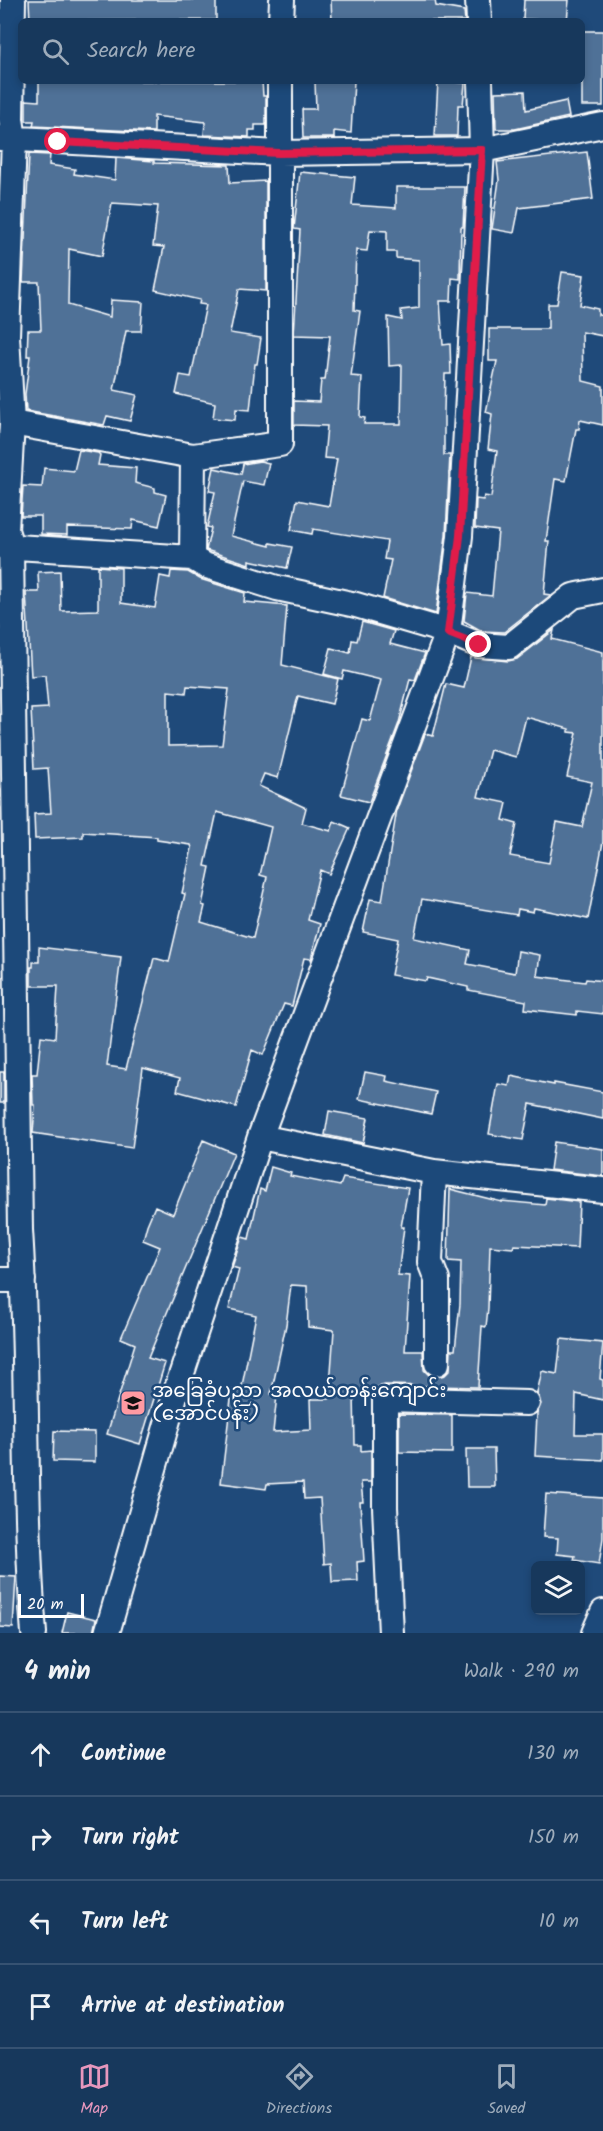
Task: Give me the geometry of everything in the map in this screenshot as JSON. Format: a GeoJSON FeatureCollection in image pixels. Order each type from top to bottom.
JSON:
{"type":"FeatureCollection","features":[{"type":"Feature","properties":{"kind":"street"},"geometry":{"type":"LineString","coordinates":[[13,0],[10,119],[7,139],[4,336],[12,423],[5,546],[20,1230],[12,1280],[34,1633]]}},
{"type":"Feature","properties":{"kind":"street"},"geometry":{"type":"LineString","coordinates":[[281,18],[282,0]]}},
{"type":"Feature","properties":{"kind":"street"},"geometry":{"type":"LineString","coordinates":[[478,0],[479,18]]}},
{"type":"Feature","properties":{"kind":"street"},"geometry":{"type":"LineString","coordinates":[[12,423],[193,456],[280,444],[280,84]]}},
{"type":"Feature","properties":{"kind":"street"},"geometry":{"type":"LineString","coordinates":[[107,1633],[178,1385],[260,1137],[448,633],[460,536],[482,150],[480,84]]}},
{"type":"Feature","properties":{"kind":"street"},"geometry":{"type":"LineString","coordinates":[[7,139],[279,153],[482,150],[603,125]]}},
{"type":"Feature","properties":{"kind":"street"},"geometry":{"type":"LineString","coordinates":[[192,558],[193,456]]}},
{"type":"Feature","properties":{"kind":"street"},"geometry":{"type":"LineString","coordinates":[[5,546],[192,558],[204,565],[278,588],[356,605],[448,633],[479,645],[509,647],[573,596],[603,590]]}},
{"type":"Feature","properties":{"kind":"street"},"geometry":{"type":"LineString","coordinates":[[260,1137],[434,1172],[603,1190]]}},
{"type":"Feature","properties":{"kind":"street"},"geometry":{"type":"LineString","coordinates":[[434,1172],[430,1262],[437,1280],[436,1363]]}},
{"type":"Feature","properties":{"kind":"street"},"geometry":{"type":"LineString","coordinates":[[392,1633],[385,1507],[385,1399],[527,1403]]}},
{"type":"Feature","properties":{"kind":"street"},"geometry":{"type":"LineString","coordinates":[[594,1633],[603,1612]]}},
{"type":"Feature","properties":{"kind":"building"},"geometry":{"type":"Polygon","coordinates":[[[29,0],[216,0],[216,18],[30,18],[29,0]]]}},
{"type":"Feature","properties":{"kind":"building"},"geometry":{"type":"Polygon","coordinates":[[[331,0],[435,0],[436,6],[464,11],[465,18],[332,18],[331,0]]]}},
{"type":"Feature","properties":{"kind":"building"},"geometry":{"type":"Polygon","coordinates":[[[524,0],[569,0],[567,18],[523,18],[524,0]]]}},
{"type":"Feature","properties":{"kind":"building"},"geometry":{"type":"Polygon","coordinates":[[[585,31],[603,31],[603,106],[582,106],[582,84],[585,84],[585,31]]]}},
{"type":"Feature","properties":{"kind":"building"},"geometry":{"type":"Polygon","coordinates":[[[39,84],[262,84],[263,96],[266,96],[266,125],[255,125],[255,130],[249,130],[249,137],[204,135],[205,122],[154,116],[154,132],[33,126],[34,121],[26,121],[26,100],[39,101],[39,84]]]}},
{"type":"Feature","properties":{"kind":"building"},"geometry":{"type":"Polygon","coordinates":[[[315,84],[354,84],[351,133],[334,131],[334,138],[303,138],[302,109],[316,109],[315,84]]]}},
{"type":"Feature","properties":{"kind":"building"},"geometry":{"type":"Polygon","coordinates":[[[438,84],[465,84],[463,105],[458,105],[457,136],[435,136],[438,84]]]}},
{"type":"Feature","properties":{"kind":"building"},"geometry":{"type":"Polygon","coordinates":[[[525,91],[526,110],[566,101],[569,117],[515,129],[496,129],[495,92],[525,91]]]}},
{"type":"Feature","properties":{"kind":"building"},"geometry":{"type":"Polygon","coordinates":[[[587,152],[593,199],[519,208],[514,233],[492,229],[499,180],[497,162],[587,152]]]}},
{"type":"Feature","properties":{"kind":"building"},"geometry":{"type":"Polygon","coordinates":[[[29,154],[50,155],[49,165],[75,169],[74,174],[115,180],[116,158],[154,161],[154,163],[229,165],[230,183],[266,181],[266,291],[239,289],[230,333],[261,338],[257,364],[255,364],[250,410],[236,409],[235,420],[213,418],[215,403],[176,394],[180,375],[191,377],[206,305],[199,304],[200,300],[155,290],[164,247],[153,246],[158,206],[112,203],[102,256],[69,249],[68,305],[110,317],[111,300],[143,302],[141,331],[126,331],[114,390],[137,395],[130,421],[107,416],[104,425],[26,411],[25,394],[30,356],[27,356],[28,330],[41,330],[39,282],[23,282],[29,154]]]}},
{"type":"Feature","properties":{"kind":"building"},"geometry":{"type":"Polygon","coordinates":[[[300,172],[355,177],[352,205],[396,208],[396,187],[465,187],[463,227],[461,227],[460,279],[452,278],[451,301],[440,301],[443,345],[450,344],[451,374],[445,374],[444,455],[450,455],[446,535],[436,614],[383,598],[391,560],[384,559],[387,541],[313,529],[312,534],[291,530],[297,500],[329,506],[337,459],[324,458],[327,426],[294,425],[294,401],[319,402],[321,380],[325,380],[330,336],[294,335],[300,230],[294,229],[300,172]],[[370,230],[367,251],[356,250],[354,310],[360,311],[351,376],[362,377],[360,417],[365,418],[364,424],[401,424],[402,365],[389,366],[388,317],[402,320],[401,310],[419,308],[419,260],[396,258],[396,252],[387,252],[387,231],[370,230]]]}},
{"type":"Feature","properties":{"kind":"building"},"geometry":{"type":"Polygon","coordinates":[[[562,272],[584,275],[580,305],[598,309],[598,315],[603,316],[603,336],[582,332],[583,381],[603,386],[603,425],[580,420],[579,429],[576,429],[566,481],[555,479],[546,541],[549,541],[544,594],[551,595],[504,632],[482,631],[464,621],[467,593],[492,596],[498,531],[475,528],[476,499],[483,500],[484,496],[491,497],[497,451],[488,449],[492,414],[486,412],[497,361],[489,361],[489,329],[548,329],[548,304],[557,304],[562,272]]]}},
{"type":"Feature","properties":{"kind":"building"},"geometry":{"type":"Polygon","coordinates":[[[79,450],[98,453],[100,455],[98,465],[136,468],[135,483],[155,488],[155,492],[166,495],[159,526],[133,520],[132,529],[67,527],[67,535],[41,534],[41,516],[21,516],[23,486],[42,487],[44,468],[74,471],[79,450]]]}},
{"type":"Feature","properties":{"kind":"building"},"geometry":{"type":"Polygon","coordinates":[[[260,461],[269,463],[264,485],[243,481],[231,536],[270,546],[270,543],[292,547],[287,568],[249,560],[249,564],[206,550],[211,528],[207,527],[215,492],[209,491],[214,468],[241,474],[243,464],[260,461]]]}},
{"type":"Feature","properties":{"kind":"building"},"geometry":{"type":"Polygon","coordinates":[[[98,566],[121,568],[121,603],[155,608],[160,576],[170,578],[171,571],[188,572],[200,579],[245,593],[244,602],[287,606],[282,665],[338,679],[332,704],[298,696],[278,778],[264,774],[259,786],[306,808],[302,823],[331,831],[334,821],[350,828],[329,874],[320,870],[308,920],[320,924],[311,959],[304,958],[292,1006],[284,1004],[263,1055],[252,1050],[236,1107],[177,1091],[180,1078],[143,1068],[132,1148],[33,1133],[35,1105],[33,1105],[32,1074],[37,1074],[41,1036],[55,1038],[58,986],[31,986],[31,967],[33,967],[33,962],[39,962],[39,947],[121,957],[107,1066],[126,1069],[154,958],[169,962],[185,894],[182,893],[192,848],[191,845],[157,840],[157,837],[83,832],[83,837],[35,839],[34,814],[51,813],[48,768],[34,769],[31,709],[48,708],[45,675],[31,676],[26,592],[39,592],[38,572],[60,571],[61,611],[98,610],[98,566]],[[187,686],[186,693],[168,691],[168,746],[222,745],[229,689],[187,686]],[[217,812],[205,866],[210,867],[201,922],[253,938],[267,877],[260,875],[271,827],[217,812]]]}},
{"type":"Feature","properties":{"kind":"building"},"geometry":{"type":"Polygon","coordinates":[[[362,622],[394,631],[390,644],[425,653],[415,680],[410,679],[399,723],[369,802],[341,795],[362,719],[370,721],[381,680],[344,671],[342,679],[324,674],[331,648],[350,653],[352,640],[357,641],[362,622]]]}},
{"type":"Feature","properties":{"kind":"building"},"geometry":{"type":"Polygon","coordinates":[[[554,630],[552,639],[603,652],[603,842],[588,919],[534,908],[533,912],[518,909],[517,915],[422,899],[414,938],[470,950],[467,964],[515,973],[518,951],[540,955],[537,976],[585,982],[586,979],[603,981],[603,1014],[577,1011],[577,1015],[525,1009],[526,1001],[468,990],[468,987],[427,978],[426,981],[391,975],[398,939],[363,932],[370,899],[382,901],[397,809],[425,734],[433,736],[446,684],[464,688],[471,657],[508,661],[517,659],[554,630]],[[526,717],[516,757],[490,750],[478,797],[507,803],[503,820],[517,824],[510,856],[549,863],[557,822],[582,827],[592,782],[567,777],[577,733],[569,732],[569,729],[526,717]]]}},
{"type":"Feature","properties":{"kind":"building"},"geometry":{"type":"Polygon","coordinates":[[[0,1072],[4,1072],[4,1103],[0,1103],[0,1072]]]}},
{"type":"Feature","properties":{"kind":"building"},"geometry":{"type":"Polygon","coordinates":[[[365,1072],[387,1076],[386,1081],[436,1092],[431,1114],[359,1099],[365,1072]]]}},
{"type":"Feature","properties":{"kind":"building"},"geometry":{"type":"Polygon","coordinates":[[[511,1076],[603,1092],[603,1119],[530,1104],[523,1140],[489,1134],[498,1084],[509,1086],[511,1076]]]}},
{"type":"Feature","properties":{"kind":"building"},"geometry":{"type":"Polygon","coordinates":[[[329,1111],[368,1118],[363,1143],[325,1135],[329,1111]]]}},
{"type":"Feature","properties":{"kind":"building"},"geometry":{"type":"Polygon","coordinates":[[[203,1140],[234,1153],[148,1358],[165,1363],[140,1444],[107,1434],[135,1344],[121,1338],[160,1247],[143,1240],[147,1225],[155,1206],[173,1214],[203,1140]]]}},
{"type":"Feature","properties":{"kind":"building"},"geometry":{"type":"Polygon","coordinates":[[[554,1142],[603,1149],[603,1176],[550,1170],[554,1142]]]}},
{"type":"Feature","properties":{"kind":"building"},"geometry":{"type":"Polygon","coordinates":[[[271,1167],[291,1173],[290,1176],[340,1186],[343,1178],[408,1188],[401,1227],[404,1227],[398,1275],[410,1276],[405,1351],[423,1351],[424,1370],[436,1377],[445,1375],[450,1370],[451,1350],[455,1350],[460,1304],[461,1262],[448,1261],[450,1189],[502,1202],[545,1205],[546,1198],[579,1202],[577,1248],[490,1246],[488,1308],[486,1327],[482,1326],[478,1387],[385,1385],[378,1387],[372,1393],[354,1393],[355,1445],[361,1445],[361,1451],[371,1450],[371,1482],[361,1482],[364,1561],[357,1562],[358,1581],[332,1582],[331,1563],[324,1564],[320,1498],[304,1499],[303,1482],[267,1484],[266,1489],[221,1483],[232,1390],[241,1391],[256,1315],[229,1309],[239,1269],[232,1267],[242,1237],[249,1239],[260,1189],[265,1191],[271,1167]],[[291,1285],[286,1325],[271,1394],[277,1395],[273,1432],[311,1430],[310,1399],[329,1399],[334,1330],[308,1327],[307,1286],[291,1285]]]}},
{"type":"Feature","properties":{"kind":"building"},"geometry":{"type":"Polygon","coordinates":[[[561,1339],[603,1343],[600,1379],[603,1380],[603,1400],[576,1394],[575,1434],[603,1434],[603,1460],[535,1456],[537,1413],[541,1404],[537,1393],[542,1371],[557,1374],[561,1339]]]}},
{"type":"Feature","properties":{"kind":"building"},"geometry":{"type":"Polygon","coordinates":[[[399,1414],[452,1415],[452,1453],[399,1452],[399,1414]]]}},
{"type":"Feature","properties":{"kind":"building"},"geometry":{"type":"Polygon","coordinates":[[[54,1431],[95,1432],[95,1462],[53,1461],[54,1431]]]}},
{"type":"Feature","properties":{"kind":"building"},"geometry":{"type":"Polygon","coordinates":[[[466,1449],[494,1449],[495,1487],[467,1487],[466,1449]]]}},
{"type":"Feature","properties":{"kind":"building"},"geometry":{"type":"Polygon","coordinates":[[[546,1494],[603,1498],[603,1538],[599,1564],[574,1560],[575,1556],[557,1554],[558,1538],[543,1537],[546,1494]]]}},
{"type":"Feature","properties":{"kind":"building"},"geometry":{"type":"Polygon","coordinates":[[[0,1576],[16,1577],[13,1628],[0,1627],[0,1576]]]}},
{"type":"Feature","properties":{"kind":"building"},"geometry":{"type":"Polygon","coordinates":[[[67,1612],[96,1619],[93,1633],[62,1633],[67,1612]]]}},
{"type":"Feature","properties":{"kind":"place","name":"အခြေခံပညာ အလယ်တန်းကျောင်း (အောင်ပန်း)"},"geometry":{"type":"Point","coordinates":[133,1403]}},
{"type":"Feature","properties":{"kind":"route"},"geometry":{"type":"LineString","coordinates":[[58,142],[279,153],[482,150],[460,536],[448,633],[479,645]]}}]}
